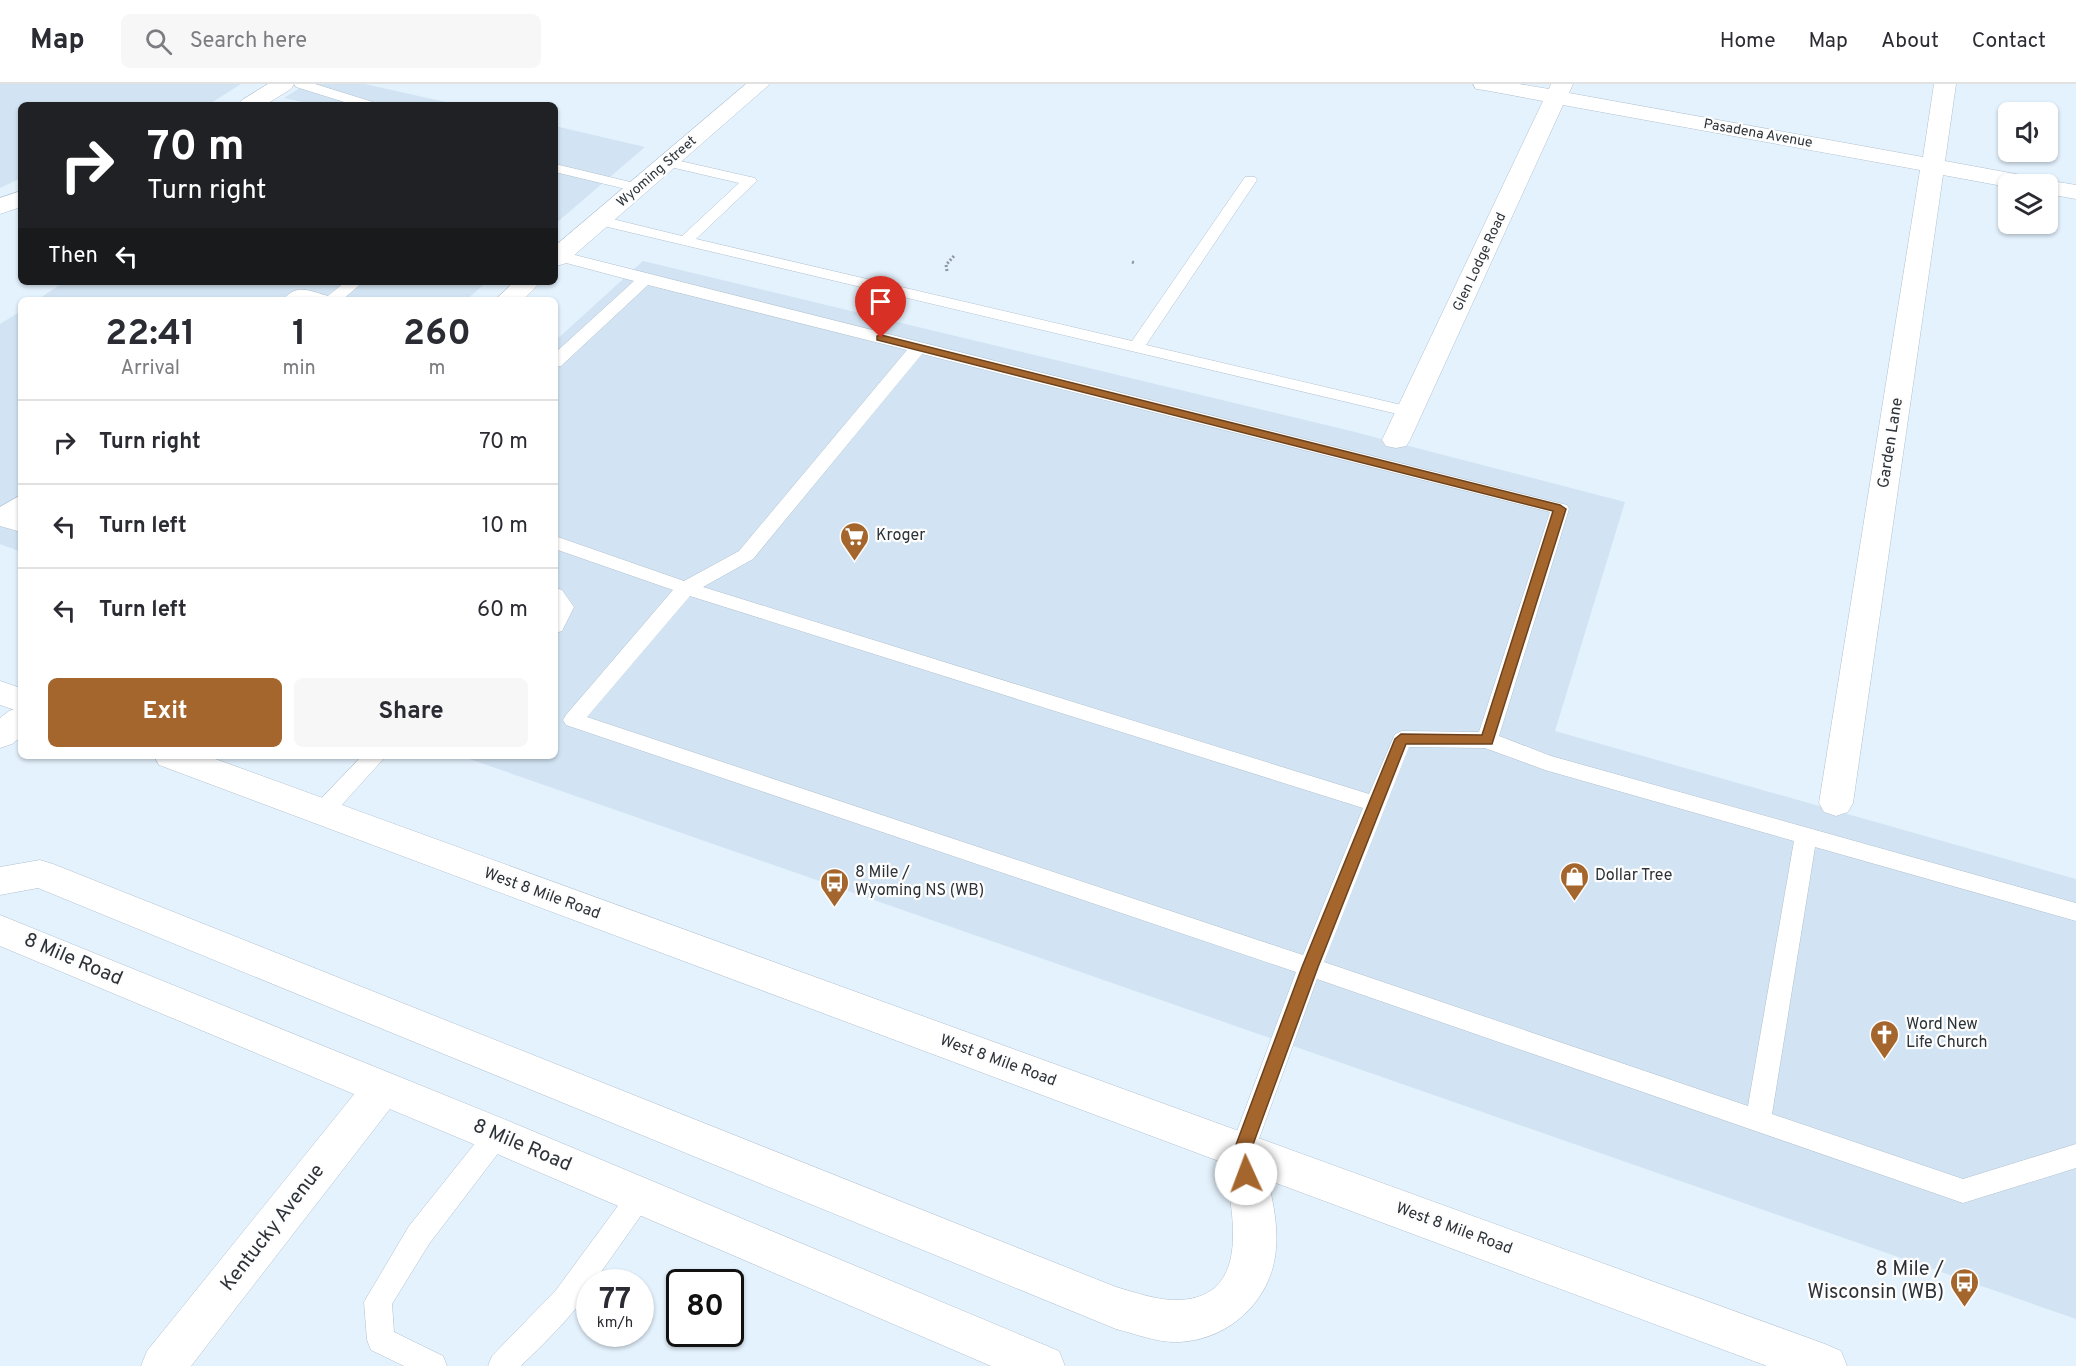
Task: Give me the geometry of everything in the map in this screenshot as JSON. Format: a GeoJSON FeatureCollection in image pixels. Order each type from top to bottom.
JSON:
{"type":"FeatureCollection","features":[{"type":"Feature","properties":{"kind":"main road"},"geometry":{"type":"LineString","coordinates":[[255,102],[283,84]]}},
{"type":"Feature","properties":{"kind":"main road","name":"Wyoming Street"},"geometry":{"type":"LineString","coordinates":[[558,257],[759,84]]}},
{"type":"Feature","properties":{"kind":"main road","name":"Pasadena Avenue"},"geometry":{"type":"LineString","coordinates":[[1484,84],[1559,91],[1998,178]]}},
{"type":"Feature","properties":{"kind":"main road","name":"Garden Lane"},"geometry":{"type":"LineString","coordinates":[[1836,803],[1945,84]]}},
{"type":"Feature","properties":{"kind":"main road","name":"Glen Lodge Road"},"geometry":{"type":"LineString","coordinates":[[1396,440],[1559,91]]}},
{"type":"Feature","properties":{"kind":"main road"},"geometry":{"type":"LineString","coordinates":[[2058,189],[2076,192]]}},
{"type":"Feature","properties":{"kind":"main road"},"geometry":{"type":"LineString","coordinates":[[0,207],[18,199]]}},
{"type":"Feature","properties":{"kind":"main road"},"geometry":{"type":"LineString","coordinates":[[512,297],[526,285]]}},
{"type":"Feature","properties":{"kind":"main road"},"geometry":{"type":"LineString","coordinates":[[0,516],[18,522]]}},
{"type":"Feature","properties":{"kind":"main road"},"geometry":{"type":"LineString","coordinates":[[0,692],[18,699]]}},
{"type":"Feature","properties":{"kind":"main road"},"geometry":{"type":"LineString","coordinates":[[0,736],[18,721]]}},
{"type":"Feature","properties":{"kind":"main road","name":"West 8 Mile Road"},"geometry":{"type":"LineString","coordinates":[[179,759],[1825,1366]]}},
{"type":"Feature","properties":{"kind":"main road"},"geometry":{"type":"LineString","coordinates":[[0,881],[40,874],[1116,1308],[1153,1318],[1179,1321],[1197,1318],[1219,1309],[1234,1298],[1246,1280],[1253,1260],[1254,1240],[1243,1150]]}},
{"type":"Feature","properties":{"kind":"main road","name":"8 Mile Road"},"geometry":{"type":"LineString","coordinates":[[0,930],[497,1135],[1043,1366]]}},
{"type":"Feature","properties":{"kind":"main road","name":"Kentucky Avenue"},"geometry":{"type":"LineString","coordinates":[[163,1366],[382,1089]]}},
{"type":"Feature","properties":{"kind":"lane"},"geometry":{"type":"LineString","coordinates":[[301,84],[358,102]]}},
{"type":"Feature","properties":{"kind":"lane"},"geometry":{"type":"LineString","coordinates":[[667,162],[750,181],[685,242]]}},
{"type":"Feature","properties":{"kind":"lane"},"geometry":{"type":"LineString","coordinates":[[558,169],[638,188]]}},
{"type":"Feature","properties":{"kind":"lane"},"geometry":{"type":"LineString","coordinates":[[1136,347],[1250,180]]}},
{"type":"Feature","properties":{"kind":"lane"},"geometry":{"type":"LineString","coordinates":[[600,221],[1410,412]]}},
{"type":"Feature","properties":{"kind":"lane"},"geometry":{"type":"LineString","coordinates":[[558,258],[1560,509],[1487,740]]}},
{"type":"Feature","properties":{"kind":"lane"},"geometry":{"type":"LineString","coordinates":[[558,359],[645,279]]}},
{"type":"Feature","properties":{"kind":"lane"},"geometry":{"type":"LineString","coordinates":[[336,297],[351,285]]}},
{"type":"Feature","properties":{"kind":"lane"},"geometry":{"type":"LineString","coordinates":[[295,297],[300,293],[315,297]]}},
{"type":"Feature","properties":{"kind":"lane"},"geometry":{"type":"LineString","coordinates":[[918,348],[746,555],[686,588],[573,720],[1310,967],[1963,1191],[2076,1156]]}},
{"type":"Feature","properties":{"kind":"lane"},"geometry":{"type":"LineString","coordinates":[[0,516],[18,503]]}},
{"type":"Feature","properties":{"kind":"lane"},"geometry":{"type":"LineString","coordinates":[[558,543],[686,588],[1376,804]]}},
{"type":"Feature","properties":{"kind":"lane"},"geometry":{"type":"LineString","coordinates":[[558,599],[564,607],[558,620]]}},
{"type":"Feature","properties":{"kind":"lane"},"geometry":{"type":"LineString","coordinates":[[1243,1150],[1310,967],[1401,739],[1487,740],[1545,762],[2076,912]]}},
{"type":"Feature","properties":{"kind":"lane"},"geometry":{"type":"LineString","coordinates":[[322,812],[372,759]]}},
{"type":"Feature","properties":{"kind":"lane"},"geometry":{"type":"LineString","coordinates":[[1758,1120],[1806,836]]}},
{"type":"Feature","properties":{"kind":"lane"},"geometry":{"type":"LineString","coordinates":[[433,1366],[381,1340],[378,1302],[419,1236],[497,1135]]}},
{"type":"Feature","properties":{"kind":"lane"},"geometry":{"type":"LineString","coordinates":[[502,1366],[567,1299],[640,1196]]}},
{"type":"Feature","properties":{"kind":"path"},"geometry":{"type":"LineString","coordinates":[[947,271],[946,265],[954,256]]}},
{"type":"Feature","properties":{"kind":"shaded area"},"geometry":{"type":"Polygon","coordinates":[[[0,84],[241,84],[213,102],[18,102],[18,179],[0,188],[0,84]]]}},
{"type":"Feature","properties":{"kind":"shaded area"},"geometry":{"type":"Polygon","coordinates":[[[306,84],[365,84],[446,102],[302,102],[284,98],[306,84]]]}},
{"type":"Feature","properties":{"kind":"shaded area"},"geometry":{"type":"Polygon","coordinates":[[[558,127],[645,147],[558,221],[558,127]]]}},
{"type":"Feature","properties":{"kind":"shaded area"},"geometry":{"type":"Polygon","coordinates":[[[643,261],[1347,430],[1625,502],[1555,731],[2076,879],[2076,1319],[470,759],[558,759],[558,338],[643,261]]]}},
{"type":"Feature","properties":{"kind":"shaded area"},"geometry":{"type":"Polygon","coordinates":[[[60,285],[484,285],[470,297],[42,297],[60,285]]]}},
{"type":"Feature","properties":{"kind":"shaded area"},"geometry":{"type":"Polygon","coordinates":[[[18,313],[18,551],[0,544],[0,324],[18,313]]]}},
{"type":"Feature","properties":{"kind":"place","name":"Kroger"},"geometry":{"type":"Point","coordinates":[855,562]}},
{"type":"Feature","properties":{"kind":"place","name":"Dollar Tree"},"geometry":{"type":"Point","coordinates":[1574,902]}},
{"type":"Feature","properties":{"kind":"place","name":"8 Mile / Wyoming NS (WB)"},"geometry":{"type":"Point","coordinates":[834,908]}},
{"type":"Feature","properties":{"kind":"place","name":"Word New Life Church"},"geometry":{"type":"Point","coordinates":[1885,1060]}},
{"type":"Feature","properties":{"kind":"place","name":"8 Mile / Wisconsin (WB)"},"geometry":{"type":"Point","coordinates":[1965,1308]}},
{"type":"Feature","properties":{"kind":"route"},"geometry":{"type":"LineString","coordinates":[[881,338],[1560,509],[1487,740],[1401,739],[1310,967],[1243,1150],[1246,1174]]}}]}
